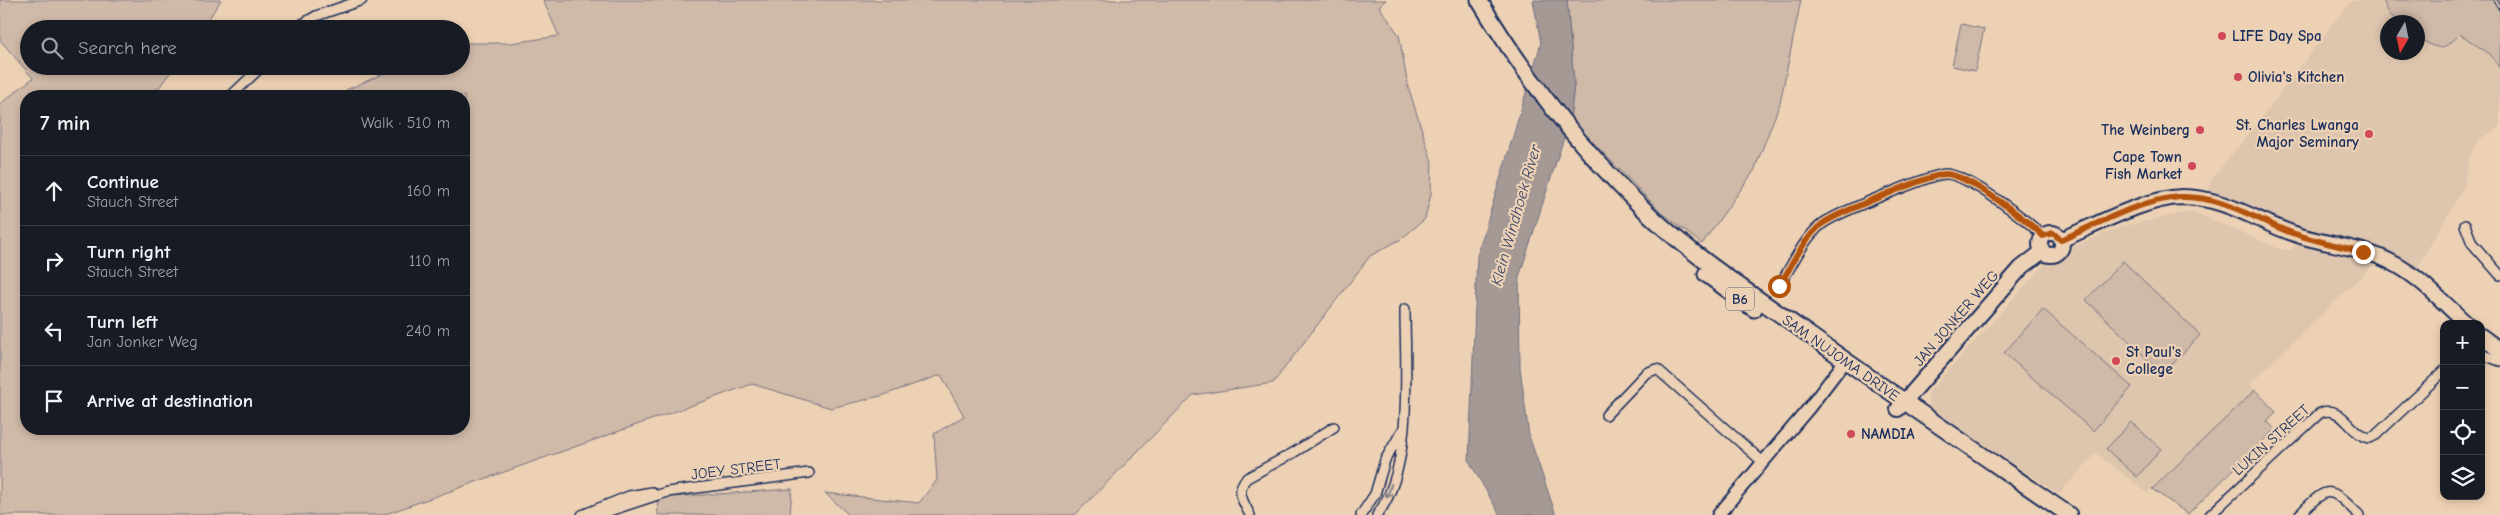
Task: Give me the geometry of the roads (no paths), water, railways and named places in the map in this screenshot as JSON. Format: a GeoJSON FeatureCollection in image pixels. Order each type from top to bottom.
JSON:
{"type":"FeatureCollection","features":[{"type":"Feature","properties":{"kind":"highway","name":"SAM NUJOMA DRIVE"},"geometry":{"type":"LineString","coordinates":[[1479,0],[1513,54],[1546,101],[1602,166],[1629,204],[1686,258],[1728,291],[1842,364],[2051,515]]}},
{"type":"Feature","properties":{"kind":"highway","name":"SAM NUJOMA DRIVE"},"geometry":{"type":"LineString","coordinates":[[1901,406],[2069,515]]}},
{"type":"Feature","properties":{"kind":"main road","name":"JAN JONKER WEG"},"geometry":{"type":"LineString","coordinates":[[1901,406],[2022,268],[2043,251],[2050,255],[2057,253],[2062,247],[2061,240],[2149,204],[2181,197],[2208,200],[2227,205],[2292,233],[2390,261],[2418,279],[2463,320]]}},
{"type":"Feature","properties":{"kind":"main road"},"geometry":{"type":"LineString","coordinates":[[2043,251],[2040,245],[2043,236],[2053,233],[2061,240]]}},
{"type":"Feature","properties":{"kind":"main road"},"geometry":{"type":"LineString","coordinates":[[2485,339],[2500,350]]}},
{"type":"Feature","properties":{"kind":"street"},"geometry":{"type":"LineString","coordinates":[[309,20],[362,0]]}},
{"type":"Feature","properties":{"kind":"street"},"geometry":{"type":"LineString","coordinates":[[237,90],[253,75]]}},
{"type":"Feature","properties":{"kind":"street"},"geometry":{"type":"LineString","coordinates":[[1779,286],[1806,242],[1823,223],[1926,179],[1946,174],[1958,176],[1989,195],[2033,226],[2043,236]]}},
{"type":"Feature","properties":{"kind":"street"},"geometry":{"type":"LineString","coordinates":[[2465,225],[2472,243],[2500,275]]}},
{"type":"Feature","properties":{"kind":"street"},"geometry":{"type":"LineString","coordinates":[[1377,515],[1385,505],[1403,444],[1405,309]]}},
{"type":"Feature","properties":{"kind":"street"},"geometry":{"type":"LineString","coordinates":[[2485,355],[2500,360]]}},
{"type":"Feature","properties":{"kind":"street"},"geometry":{"type":"LineString","coordinates":[[1718,515],[1842,364]]}},
{"type":"Feature","properties":{"kind":"street"},"geometry":{"type":"LineString","coordinates":[[1606,415],[1646,373],[1657,369],[1763,462]]}},
{"type":"Feature","properties":{"kind":"street","name":"LUKIN STREET"},"geometry":{"type":"LineString","coordinates":[[2210,515],[2320,413],[2329,409],[2335,411],[2359,434],[2370,438],[2376,436],[2440,375]]}},
{"type":"Feature","properties":{"kind":"street"},"geometry":{"type":"LineString","coordinates":[[1250,515],[1240,496],[1243,482],[1334,427]]}},
{"type":"Feature","properties":{"kind":"street"},"geometry":{"type":"LineString","coordinates":[[1361,515],[1376,494],[1385,460],[1402,431]]}},
{"type":"Feature","properties":{"kind":"street"},"geometry":{"type":"LineString","coordinates":[[1385,460],[1387,457],[1398,464]]}},
{"type":"Feature","properties":{"kind":"street","name":"JOEY STREET"},"geometry":{"type":"LineString","coordinates":[[598,515],[667,492],[809,474]]}},
{"type":"Feature","properties":{"kind":"street","name":"JOEY STREET"},"geometry":{"type":"LineString","coordinates":[[582,515],[629,496],[657,491],[667,492]]}},
{"type":"Feature","properties":{"kind":"street"},"geometry":{"type":"LineString","coordinates":[[2299,515],[2324,492],[2338,495],[2359,515]]}},
{"type":"Feature","properties":{"kind":"water","name":"Klein Windhoek River"},"geometry":{"type":"Polygon","coordinates":[[[1533,0],[1567,0],[1574,85],[1570,119],[1519,277],[1520,367],[1529,436],[1556,515],[1500,515],[1469,461],[1477,256],[1541,43],[1533,0]]]}},
{"type":"Feature","properties":{"kind":"railway"},"geometry":{"type":"LineString","coordinates":[[2495,0],[2500,8]]}},
{"type":"Feature","properties":{"kind":"place","name":"LIFE Day Spa"},"geometry":{"type":"Point","coordinates":[2222,36]}},
{"type":"Feature","properties":{"kind":"place","name":"Olivia's Kitchen"},"geometry":{"type":"Point","coordinates":[2238,77]}},
{"type":"Feature","properties":{"kind":"place","name":"The Weinberg"},"geometry":{"type":"Point","coordinates":[2200,130]}},
{"type":"Feature","properties":{"kind":"place","name":"St. Charles Lwanga Major Seminary"},"geometry":{"type":"Point","coordinates":[2369,134]}},
{"type":"Feature","properties":{"kind":"place","name":"Cape Town Fish Market"},"geometry":{"type":"Point","coordinates":[2192,166]}},
{"type":"Feature","properties":{"kind":"place","name":"St Paul's College"},"geometry":{"type":"Point","coordinates":[2116,361]}},
{"type":"Feature","properties":{"kind":"place","name":"NAMDIA"},"geometry":{"type":"Point","coordinates":[1851,434]}}]}
